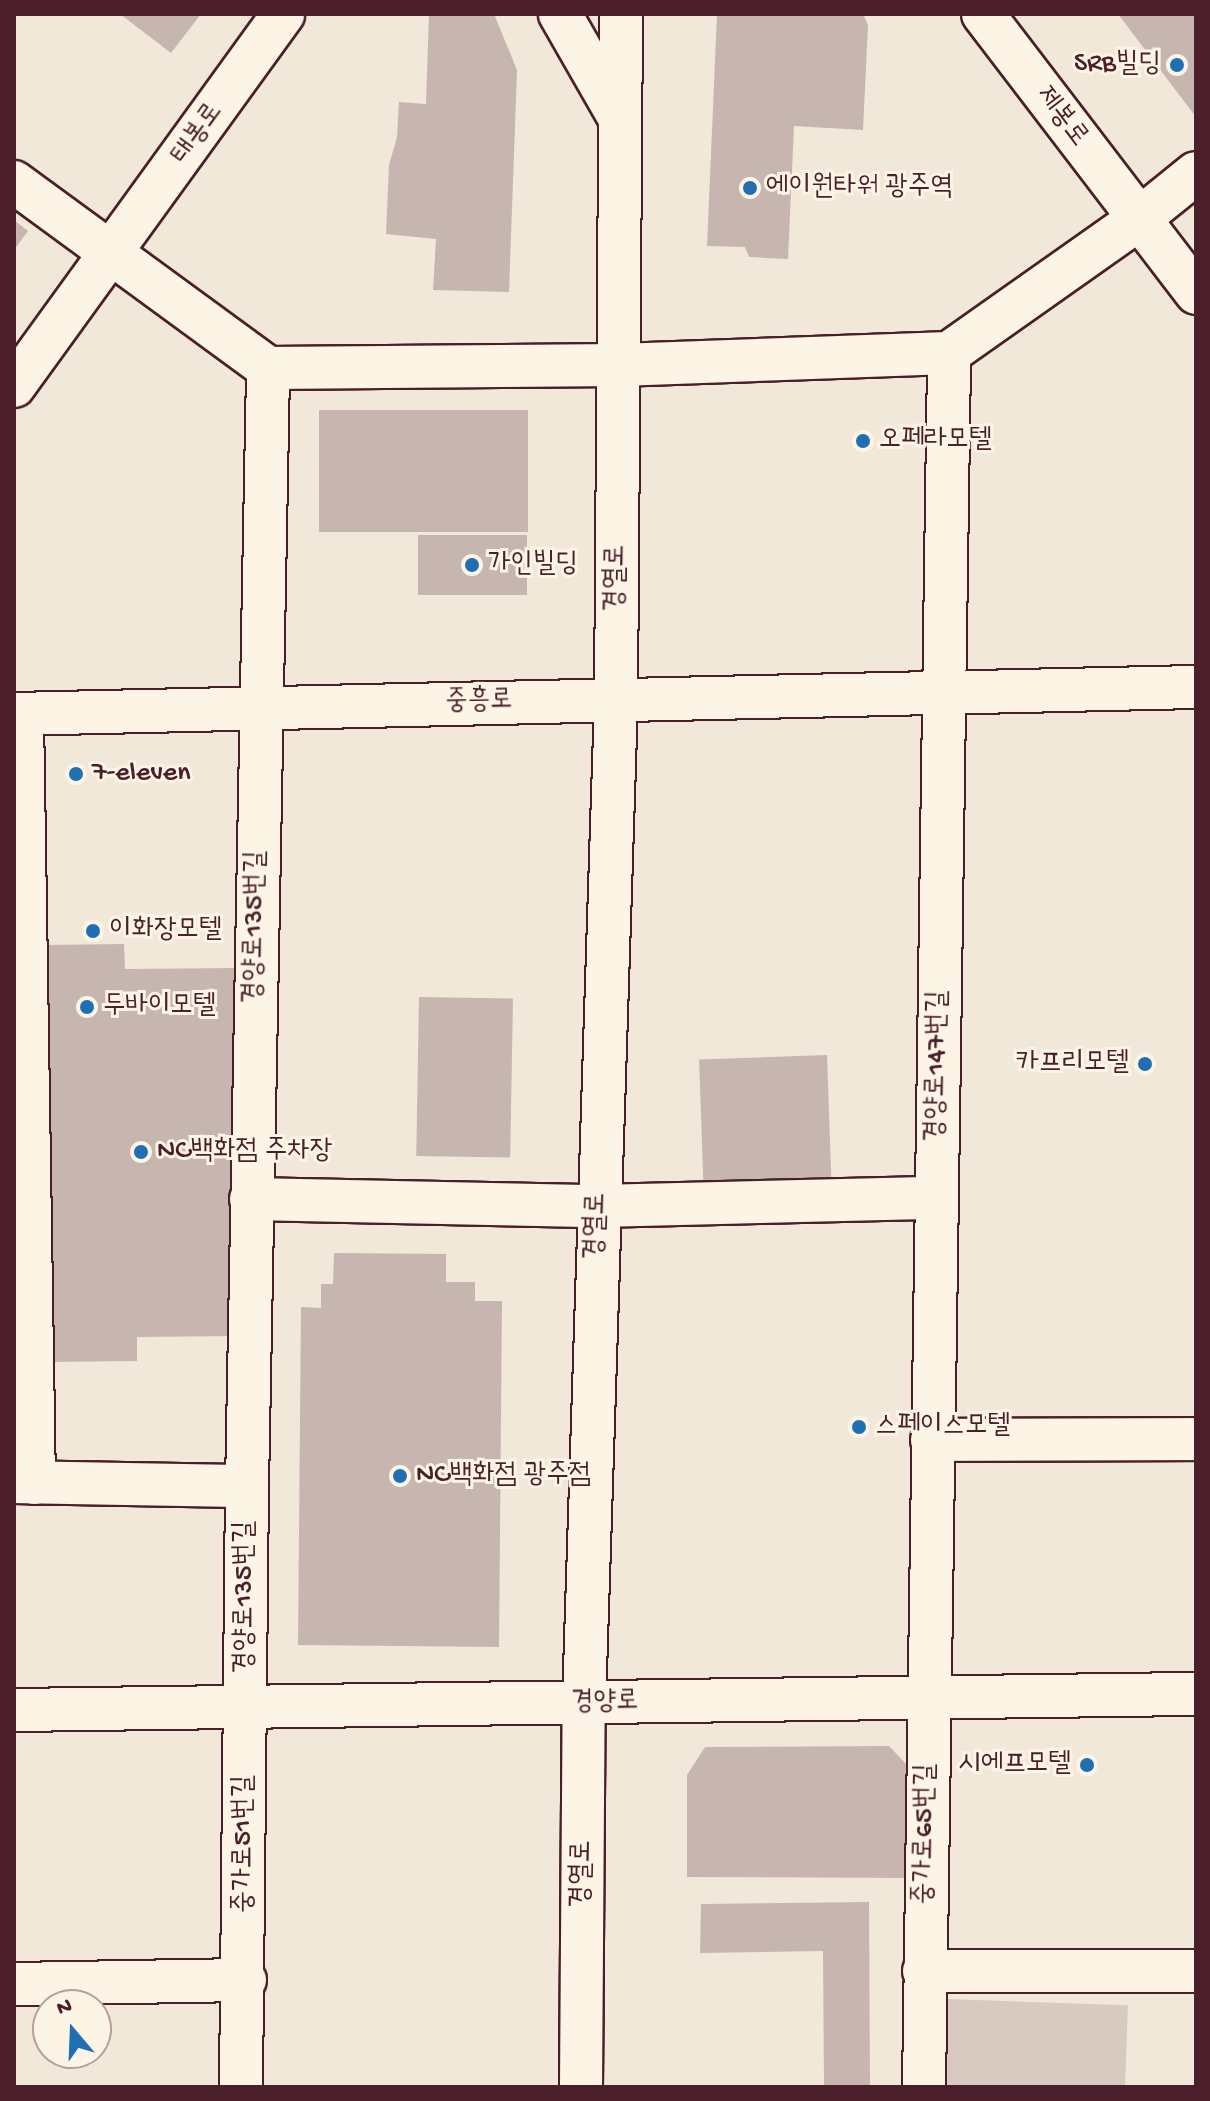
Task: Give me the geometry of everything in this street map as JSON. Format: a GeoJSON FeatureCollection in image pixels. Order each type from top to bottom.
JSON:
{"type":"FeatureCollection","features":[{"type":"Feature","properties":{"kind":"street","name":"태봉로"},"geometry":{"type":"LineString","coordinates":[[14,386],[283,14]]}},
{"type":"Feature","properties":{"kind":"street"},"geometry":{"type":"LineString","coordinates":[[560,14],[621,120]]}},
{"type":"Feature","properties":{"kind":"street","name":"경열로"},"geometry":{"type":"LineString","coordinates":[[581,2087],[584,1703],[616,699],[621,14]]}},
{"type":"Feature","properties":{"kind":"street"},"geometry":{"type":"LineString","coordinates":[[621,70],[648,14]]}},
{"type":"Feature","properties":{"kind":"street","name":"제봉로"},"geometry":{"type":"LineString","coordinates":[[983,14],[1196,293]]}},
{"type":"Feature","properties":{"kind":"street"},"geometry":{"type":"LineString","coordinates":[[14,182],[268,368],[619,365],[949,353],[1139,219],[1196,173]]}},
{"type":"Feature","properties":{"kind":"street"},"geometry":{"type":"LineString","coordinates":[[944,693],[949,353]]}},
{"type":"Feature","properties":{"kind":"street","name":"경양로135번길"},"geometry":{"type":"LineString","coordinates":[[246,1707],[251,1199],[268,368]]}},
{"type":"Feature","properties":{"kind":"street","name":"중흥로"},"geometry":{"type":"LineString","coordinates":[[18,714],[1196,687]]}},
{"type":"Feature","properties":{"kind":"street","name":"경양로147번길"},"geometry":{"type":"LineString","coordinates":[[928,1697],[944,693]]}},
{"type":"Feature","properties":{"kind":"street"},"geometry":{"type":"LineString","coordinates":[[18,714],[24,1482]]}},
{"type":"Feature","properties":{"kind":"street"},"geometry":{"type":"LineString","coordinates":[[251,1199],[598,1206],[936,1198]]}},
{"type":"Feature","properties":{"kind":"street"},"geometry":{"type":"LineString","coordinates":[[932,1440],[1196,1439]]}},
{"type":"Feature","properties":{"kind":"street","name":"경양로135번길"},"geometry":{"type":"LineString","coordinates":[[24,1482],[247,1486]]}},
{"type":"Feature","properties":{"kind":"street","name":"경양로"},"geometry":{"type":"LineString","coordinates":[[14,1710],[1196,1694]]}},
{"type":"Feature","properties":{"kind":"street","name":"중가로65번길"},"geometry":{"type":"LineString","coordinates":[[924,2087],[928,1697]]}},
{"type":"Feature","properties":{"kind":"street","name":"중가로51번길"},"geometry":{"type":"LineString","coordinates":[[241,2087],[245,1980],[246,1707]]}},
{"type":"Feature","properties":{"kind":"street"},"geometry":{"type":"LineString","coordinates":[[924,1971],[1196,1971]]}},
{"type":"Feature","properties":{"kind":"street"},"geometry":{"type":"LineString","coordinates":[[14,1984],[245,1980]]}},
{"type":"Feature","properties":{"kind":"shaded area"},"geometry":{"type":"Polygon","coordinates":[[[947,1999],[1128,2005],[1125,2087],[944,2087],[947,1999]]]}},
{"type":"Feature","properties":{"kind":"building"},"geometry":{"type":"Polygon","coordinates":[[[120,14],[201,14],[171,53],[120,14]]]}},
{"type":"Feature","properties":{"kind":"building"},"geometry":{"type":"Polygon","coordinates":[[[429,14],[494,14],[517,70],[509,292],[433,290],[436,239],[386,234],[389,165],[397,137],[399,102],[426,104],[429,14]]]}},
{"type":"Feature","properties":{"kind":"building","name":"에이원타워 광주역"},"geometry":{"type":"Polygon","coordinates":[[[717,14],[863,14],[868,25],[863,130],[794,126],[788,259],[749,257],[745,247],[707,246],[717,14]]]}},
{"type":"Feature","properties":{"kind":"building","name":"SRB빌딩"},"geometry":{"type":"Polygon","coordinates":[[[1118,14],[1196,14],[1196,117],[1118,14]]]}},
{"type":"Feature","properties":{"kind":"building"},"geometry":{"type":"Polygon","coordinates":[[[14,220],[28,231],[14,250],[14,220]]]}},
{"type":"Feature","properties":{"kind":"building"},"geometry":{"type":"Polygon","coordinates":[[[319,410],[528,410],[528,532],[319,532],[319,410]]]}},
{"type":"Feature","properties":{"kind":"building","name":"가인빌딩"},"geometry":{"type":"Polygon","coordinates":[[[418,535],[527,535],[527,595],[418,595],[418,535]]]}},
{"type":"Feature","properties":{"kind":"building","name":"NC백화점 주차장"},"geometry":{"type":"Polygon","coordinates":[[[124,944],[125,969],[236,968],[240,1336],[137,1337],[137,1361],[46,1362],[41,945],[124,944]]]}},
{"type":"Feature","properties":{"kind":"building"},"geometry":{"type":"Polygon","coordinates":[[[419,997],[513,999],[510,1158],[416,1156],[419,997]]]}},
{"type":"Feature","properties":{"kind":"building"},"geometry":{"type":"Polygon","coordinates":[[[827,1055],[831,1177],[703,1181],[699,1059],[827,1055]]]}},
{"type":"Feature","properties":{"kind":"building","name":"NC백화점 광주점"},"geometry":{"type":"Polygon","coordinates":[[[334,1253],[446,1254],[446,1282],[475,1282],[475,1301],[502,1301],[499,1647],[298,1645],[301,1307],[321,1308],[321,1284],[333,1284],[334,1253]]]}},
{"type":"Feature","properties":{"kind":"building"},"geometry":{"type":"Polygon","coordinates":[[[889,1746],[909,1767],[908,1878],[687,1877],[687,1775],[705,1747],[889,1746]]]}},
{"type":"Feature","properties":{"kind":"building"},"geometry":{"type":"Polygon","coordinates":[[[869,1902],[870,2087],[824,2087],[823,1951],[700,1953],[701,1904],[869,1902]]]}},
{"type":"Feature","properties":{"kind":"place","name":"SRB빌딩"},"geometry":{"type":"Point","coordinates":[1177,65]}},
{"type":"Feature","properties":{"kind":"place","name":"에이원타워 광주역"},"geometry":{"type":"Point","coordinates":[750,188]}},
{"type":"Feature","properties":{"kind":"place","name":"오페라모텔"},"geometry":{"type":"Point","coordinates":[863,441]}},
{"type":"Feature","properties":{"kind":"place","name":"가인빌딩"},"geometry":{"type":"Point","coordinates":[472,565]}},
{"type":"Feature","properties":{"kind":"place","name":"7-eleven"},"geometry":{"type":"Point","coordinates":[76,774]}},
{"type":"Feature","properties":{"kind":"place","name":"이화장모텔"},"geometry":{"type":"Point","coordinates":[93,931]}},
{"type":"Feature","properties":{"kind":"place","name":"두바이모텔"},"geometry":{"type":"Point","coordinates":[87,1007]}},
{"type":"Feature","properties":{"kind":"place","name":"카프리모텔"},"geometry":{"type":"Point","coordinates":[1145,1064]}},
{"type":"Feature","properties":{"kind":"place","name":"NC백화점 주차장"},"geometry":{"type":"Point","coordinates":[141,1152]}},
{"type":"Feature","properties":{"kind":"place","name":"스페이스모텔"},"geometry":{"type":"Point","coordinates":[859,1427]}},
{"type":"Feature","properties":{"kind":"place","name":"NC백화점 광주점"},"geometry":{"type":"Point","coordinates":[400,1476]}},
{"type":"Feature","properties":{"kind":"place","name":"시에프모텔"},"geometry":{"type":"Point","coordinates":[1087,1765]}}]}
